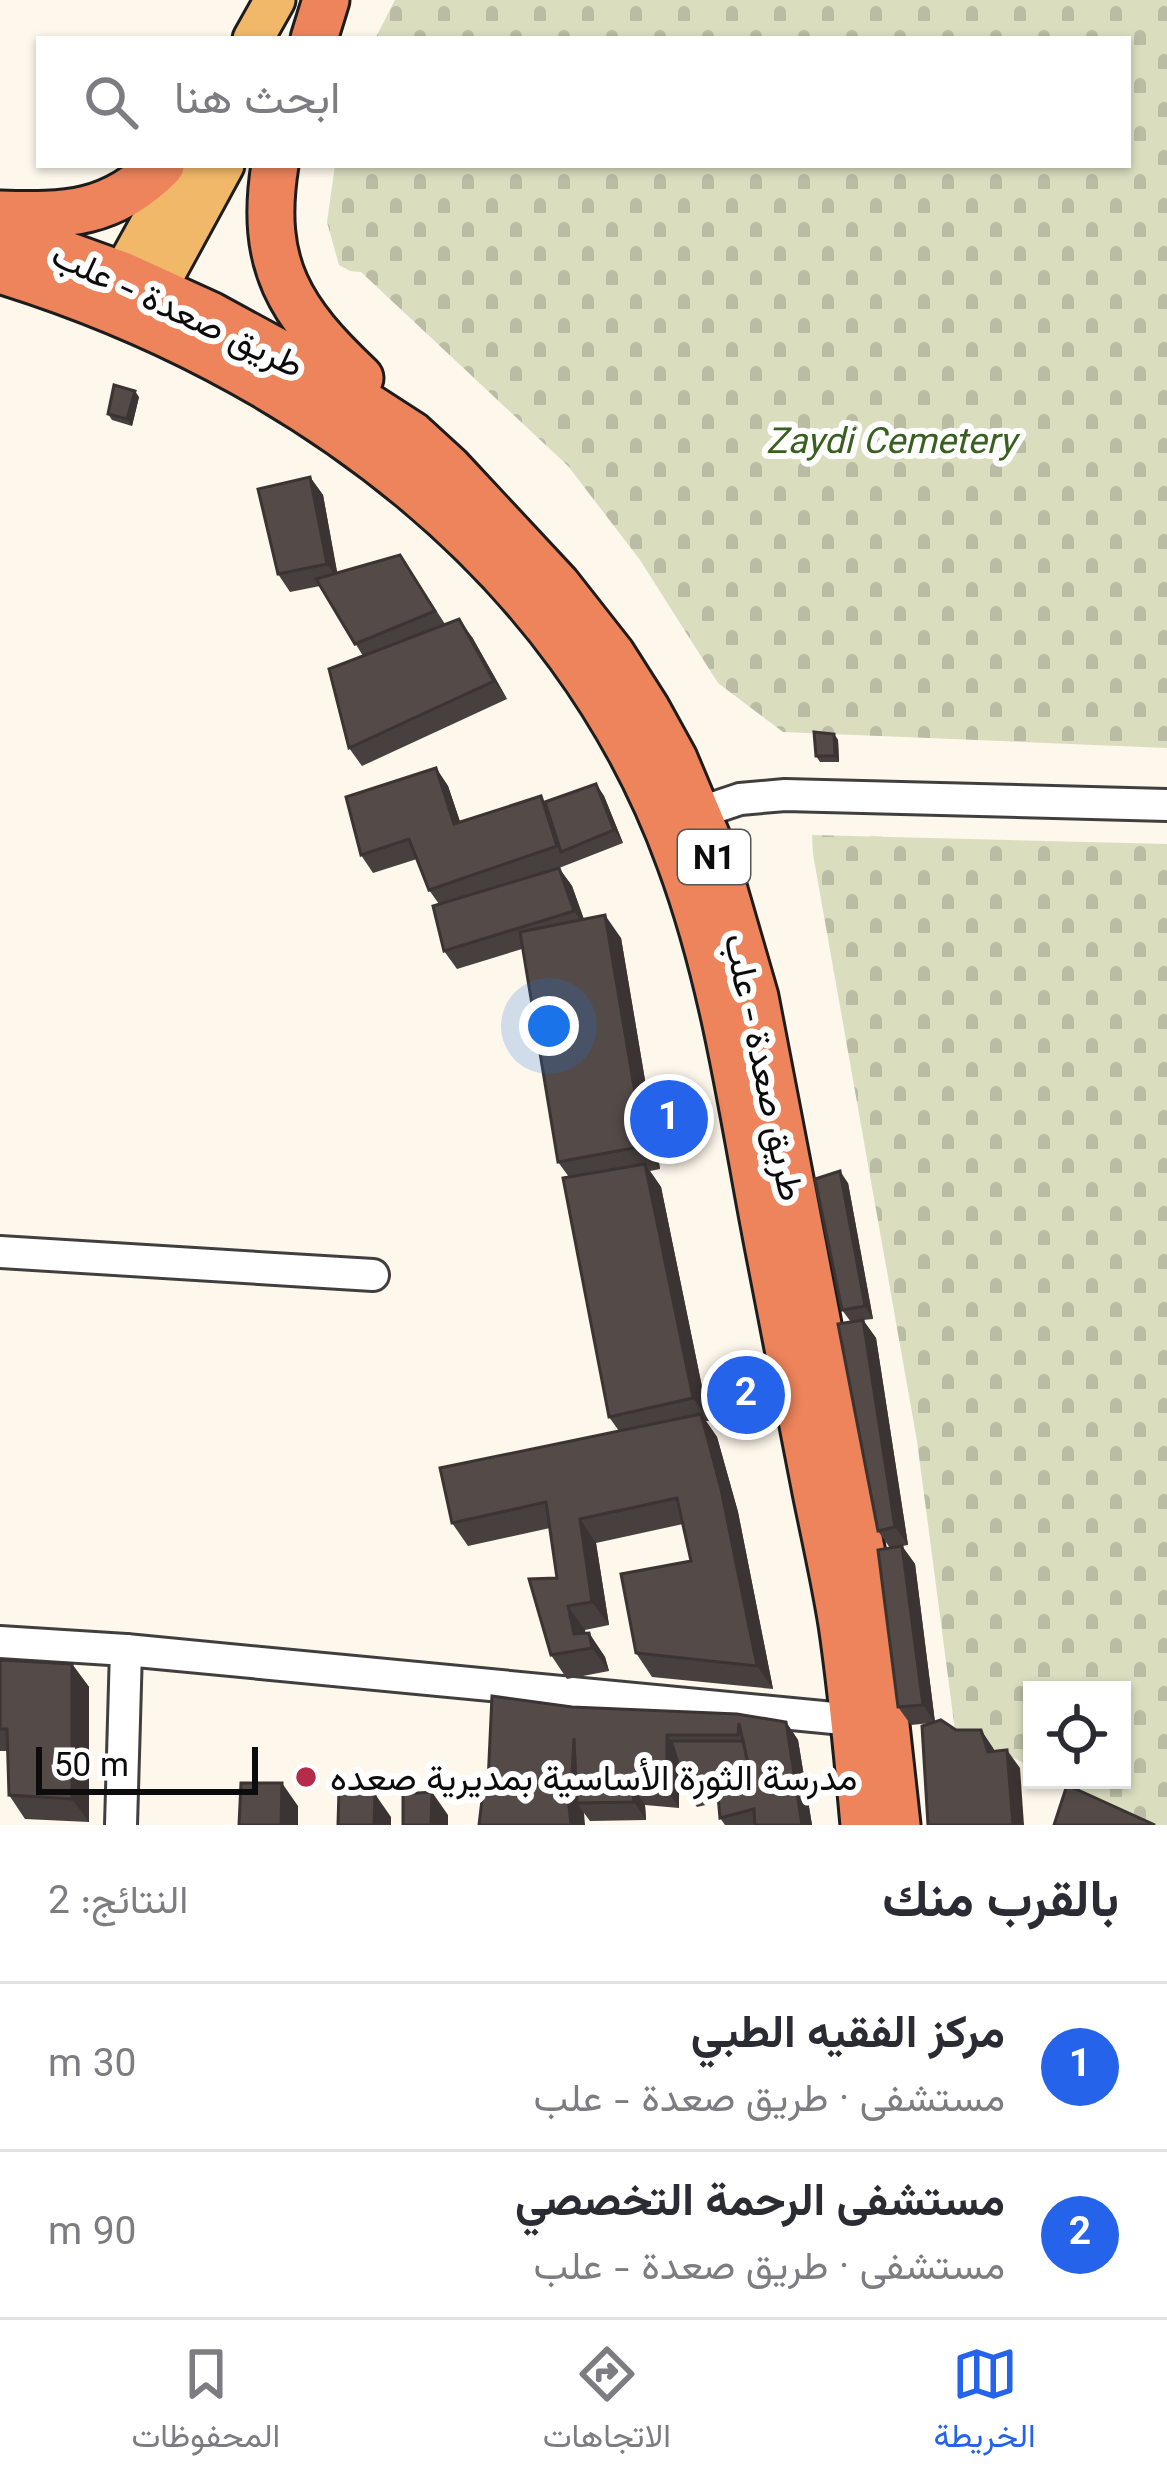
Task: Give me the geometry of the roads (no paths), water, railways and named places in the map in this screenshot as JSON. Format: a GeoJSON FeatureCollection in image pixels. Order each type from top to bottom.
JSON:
{"type":"FeatureCollection","features":[{"type":"Feature","properties":{"kind":"highway"},"geometry":{"type":"LineString","coordinates":[[315,36],[326,0]]}},
{"type":"Feature","properties":{"kind":"highway"},"geometry":{"type":"LineString","coordinates":[[0,214],[64,214],[119,199],[158,168]]}},
{"type":"Feature","properties":{"kind":"highway"},"geometry":{"type":"LineString","coordinates":[[274,168],[273,250],[282,278],[301,316],[320,340],[384,402],[401,452]]}},
{"type":"Feature","properties":{"kind":"highway","name":"طريق صعدة - علب"},"geometry":{"type":"LineString","coordinates":[[0,231],[139,283],[313,371],[401,452]]}},
{"type":"Feature","properties":{"kind":"highway","name":"طريق صعدة - علب"},"geometry":{"type":"LineString","coordinates":[[0,270],[132,320],[291,402],[448,468],[612,655],[674,759],[681,818],[729,904],[755,997],[874,1616],[864,1825]]}},
{"type":"Feature","properties":{"kind":"highway","name":"طريق صعدة - علب"},"geometry":{"type":"LineString","coordinates":[[870,1718],[898,1825]]}},
{"type":"Feature","properties":{"kind":"main road"},"geometry":{"type":"LineString","coordinates":[[255,36],[275,0]]}},
{"type":"Feature","properties":{"kind":"main road"},"geometry":{"type":"LineString","coordinates":[[295,36],[315,0]]}},
{"type":"Feature","properties":{"kind":"main road"},"geometry":{"type":"LineString","coordinates":[[139,283],[182,168]]}},
{"type":"Feature","properties":{"kind":"main road"},"geometry":{"type":"LineString","coordinates":[[139,283],[222,168]]}},
{"type":"Feature","properties":{"kind":"street"},"geometry":{"type":"LineString","coordinates":[[681,818],[740,799],[785,795],[1167,806]]}},
{"type":"Feature","properties":{"kind":"street"},"geometry":{"type":"LineString","coordinates":[[0,1252],[373,1275]]}},
{"type":"Feature","properties":{"kind":"street"},"geometry":{"type":"LineString","coordinates":[[0,1642],[870,1718]]}},
{"type":"Feature","properties":{"kind":"street"},"geometry":{"type":"LineString","coordinates":[[121,1825],[126,1650]]}},
{"type":"Feature","properties":{"kind":"place","name":"مركز الفقيه الطبي"},"geometry":{"type":"Point","coordinates":[669,1119]}},
{"type":"Feature","properties":{"kind":"place","name":"مستشفى الرحمة التخصصي"},"geometry":{"type":"Point","coordinates":[746,1395]}},
{"type":"Feature","properties":{"kind":"place","name":"مدرسة الثورة الأساسية بمديرية صعده"},"geometry":{"type":"Point","coordinates":[306,1777]}},
{"type":"Feature","properties":{"kind":"park label","name":"Zaydi Cemetery"},"geometry":{"type":"Point","coordinates":[891,440]}}]}
